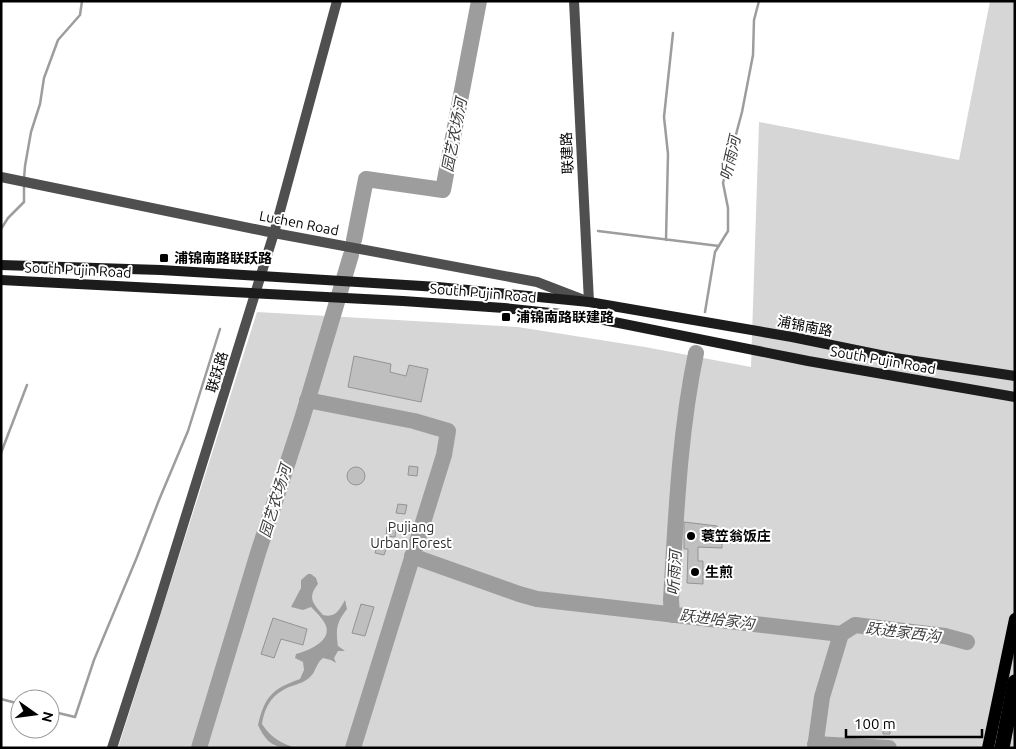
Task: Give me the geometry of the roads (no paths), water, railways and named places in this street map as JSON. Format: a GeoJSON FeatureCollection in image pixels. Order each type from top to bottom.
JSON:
{"type":"FeatureCollection","features":[{"type":"Feature","properties":{"kind":"highway"},"geometry":{"type":"LineString","coordinates":[[1002,748],[1015,682]]}},
{"type":"Feature","properties":{"kind":"main road","name":"South Pujin Road"},"geometry":{"type":"LineString","coordinates":[[1,265],[161,270],[327,280],[438,287],[589,302]]}},
{"type":"Feature","properties":{"kind":"main road","name":"South Pujin Road"},"geometry":{"type":"LineString","coordinates":[[1,280],[504,308],[589,317],[808,361],[1015,397]]}},
{"type":"Feature","properties":{"kind":"main road","name":"浦锦南路"},"geometry":{"type":"LineString","coordinates":[[589,302],[792,337],[895,358],[1013,376]]}},
{"type":"Feature","properties":{"kind":"main road"},"geometry":{"type":"LineString","coordinates":[[988,748],[1015,619]]}},
{"type":"Feature","properties":{"kind":"street","name":"联跃路"},"geometry":{"type":"LineString","coordinates":[[112,748],[256,294],[337,1]]}},
{"type":"Feature","properties":{"kind":"street","name":"联建路"},"geometry":{"type":"LineString","coordinates":[[574,1],[589,302]]}},
{"type":"Feature","properties":{"kind":"street","name":"Luchen Road"},"geometry":{"type":"LineString","coordinates":[[1,177],[274,233],[537,282],[589,302]]}},
{"type":"Feature","properties":{"kind":"waterway"},"geometry":{"type":"LineString","coordinates":[[24,179],[31,132],[40,104],[44,78],[58,40],[80,15],[82,1]]}},
{"type":"Feature","properties":{"kind":"waterway","name":"园艺农场河"},"geometry":{"type":"LineString","coordinates":[[354,240],[366,179],[443,190],[479,1]]}},
{"type":"Feature","properties":{"kind":"waterway","name":"听雨河"},"geometry":{"type":"LineString","coordinates":[[705,312],[715,252],[728,231],[728,208],[723,183],[742,112],[753,55],[754,20],[759,1]]}},
{"type":"Feature","properties":{"kind":"waterway"},"geometry":{"type":"LineString","coordinates":[[666,240],[668,154],[664,117],[673,33]]}},
{"type":"Feature","properties":{"kind":"waterway"},"geometry":{"type":"LineString","coordinates":[[1,229],[8,218],[24,202],[24,185]]}},
{"type":"Feature","properties":{"kind":"waterway"},"geometry":{"type":"LineString","coordinates":[[598,231],[719,246]]}},
{"type":"Feature","properties":{"kind":"waterway","name":"园艺农场河"},"geometry":{"type":"LineString","coordinates":[[199,748],[351,255]]}},
{"type":"Feature","properties":{"kind":"waterway"},"geometry":{"type":"LineString","coordinates":[[60,713],[75,717],[94,660],[188,431],[220,329]]}},
{"type":"Feature","properties":{"kind":"waterway","name":"听雨河"},"geometry":{"type":"LineString","coordinates":[[672,615],[671,600],[679,476],[690,384],[696,353]]}},
{"type":"Feature","properties":{"kind":"waterway"},"geometry":{"type":"LineString","coordinates":[[1,453],[27,385]]}},
{"type":"Feature","properties":{"kind":"waterway"},"geometry":{"type":"LineString","coordinates":[[307,400],[414,421],[448,431],[444,455],[353,748]]}},
{"type":"Feature","properties":{"kind":"waterway","name":"跃进哈家沟"},"geometry":{"type":"LineString","coordinates":[[412,556],[537,599],[841,634],[822,697],[815,748]]}},
{"type":"Feature","properties":{"kind":"waterway","name":"跃进家西沟"},"geometry":{"type":"LineString","coordinates":[[841,634],[855,625],[945,636],[967,642]]}},
{"type":"Feature","properties":{"kind":"waterway"},"geometry":{"type":"LineString","coordinates":[[1,699],[10,701]]}},
{"type":"Feature","properties":{"kind":"waterway","name":"跃进哈家沟"},"geometry":{"type":"LineString","coordinates":[[815,744],[889,748]]}},
{"type":"Feature","properties":{"kind":"place","name":"浦锦南路联跃路"},"geometry":{"type":"Point","coordinates":[164,258]}},
{"type":"Feature","properties":{"kind":"place","name":"浦锦南路联建路"},"geometry":{"type":"Point","coordinates":[506,317]}},
{"type":"Feature","properties":{"kind":"place","name":"蓑笠翁饭庄"},"geometry":{"type":"Point","coordinates":[691,536]}},
{"type":"Feature","properties":{"kind":"place","name":"生煎"},"geometry":{"type":"Point","coordinates":[695,572]}},
{"type":"Feature","properties":{"kind":"park label","name":"Pujiang Urban Forest"},"geometry":{"type":"Point","coordinates":[411,536]}}]}
